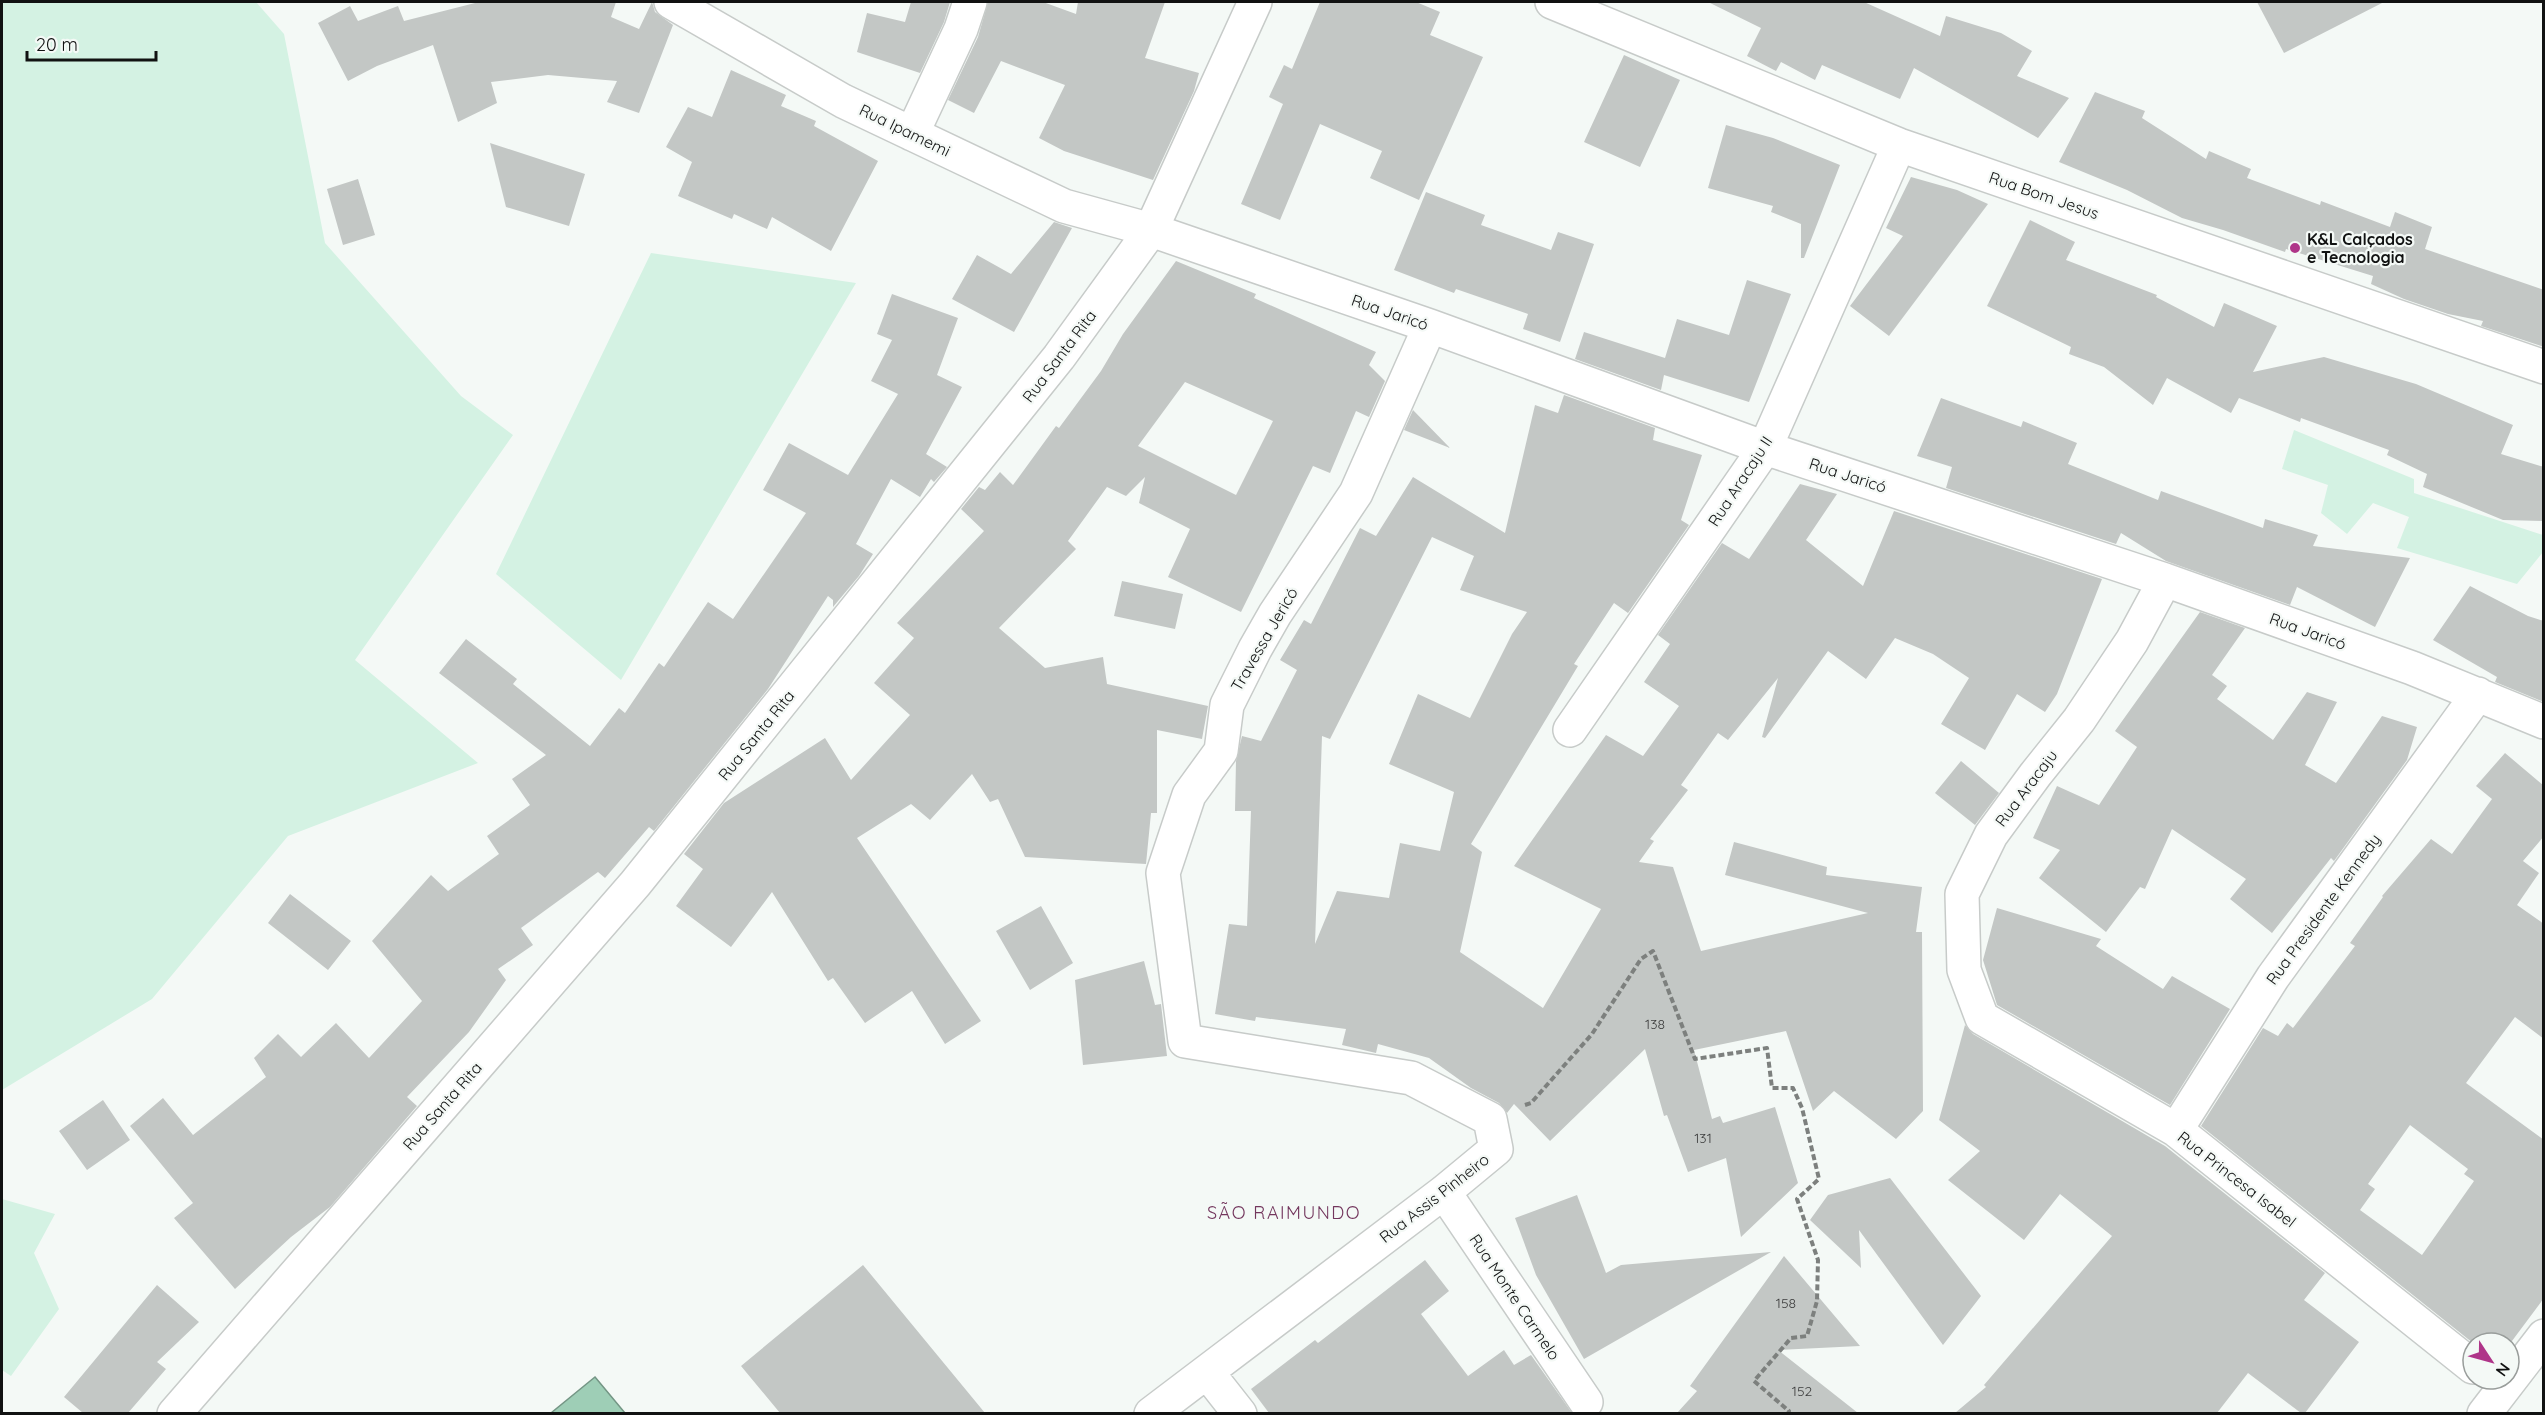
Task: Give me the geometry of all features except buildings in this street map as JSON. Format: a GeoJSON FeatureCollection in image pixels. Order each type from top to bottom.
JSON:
{"type":"FeatureCollection","features":[{"type":"Feature","properties":{"kind":"street","name":"Rua Ipamemi"},"geometry":{"type":"LineString","coordinates":[[671,2],[843,100],[912,134],[1064,206],[1151,230]]}},
{"type":"Feature","properties":{"kind":"street"},"geometry":{"type":"LineString","coordinates":[[912,134],[961,30],[970,2]]}},
{"type":"Feature","properties":{"kind":"street","name":"Rua Santa Rita"},"geometry":{"type":"LineString","coordinates":[[174,1413],[635,884],[1059,357],[1151,230],[1255,2]]}},
{"type":"Feature","properties":{"kind":"street","name":"Rua Bom Jesus"},"geometry":{"type":"LineString","coordinates":[[1552,2],[1899,145],[2544,366]]}},
{"type":"Feature","properties":{"kind":"street","name":"Rua Aracaju II"},"geometry":{"type":"LineString","coordinates":[[1570,730],[1765,448],[1899,145]]}},
{"type":"Feature","properties":{"kind":"street","name":"Rua Jaricó"},"geometry":{"type":"LineString","coordinates":[[1151,230],[1430,326],[1765,448],[2165,580],[2478,694],[2544,722]]}},
{"type":"Feature","properties":{"kind":"street","name":"Travessa Jericó"},"geometry":{"type":"LineString","coordinates":[[1430,326],[1356,492],[1275,614],[1227,705],[1221,751],[1189,795],[1164,873],[1185,1041],[1411,1078],[1490,1119],[1491,1126]]}},
{"type":"Feature","properties":{"kind":"street","name":"Rua Aracaju"},"geometry":{"type":"LineString","coordinates":[[1982,1018],[1964,970],[1962,894],[1991,835],[2035,774],[2079,720],[2132,641],[2165,580]]}},
{"type":"Feature","properties":{"kind":"street","name":"Rua Presidente Kennedy"},"geometry":{"type":"LineString","coordinates":[[2176,1130],[2273,977],[2478,694]]}},
{"type":"Feature","properties":{"kind":"street","name":"Rua Princesa Isabel"},"geometry":{"type":"LineString","coordinates":[[1982,1018],[2176,1130],[2461,1357]]}},
{"type":"Feature","properties":{"kind":"street","name":"Rua Assis Pinheiro"},"geometry":{"type":"LineString","coordinates":[[1151,1413],[1444,1192],[1496,1149],[1491,1126]]}},
{"type":"Feature","properties":{"kind":"street","name":"Rua Monte Carmelo"},"geometry":{"type":"LineString","coordinates":[[1444,1192],[1586,1402]]}},
{"type":"Feature","properties":{"kind":"street"},"geometry":{"type":"LineString","coordinates":[[2491,1394],[2544,1336]]}},
{"type":"Feature","properties":{"kind":"street"},"geometry":{"type":"LineString","coordinates":[[1207,1372],[1240,1413]]}},
{"type":"Feature","properties":{"kind":"path"},"geometry":{"type":"LineString","coordinates":[[1491,1126],[1530,1103],[1592,1034],[1641,959],[1653,951],[1695,1059],[1767,1048],[1772,1089],[1793,1088],[1802,1108],[1819,1179],[1797,1199],[1818,1260],[1817,1301],[1807,1336],[1791,1338],[1754,1381],[1789,1411],[1788,1413]]}},
{"type":"Feature","properties":{"kind":"shaded area"},"geometry":{"type":"Polygon","coordinates":[[[2,2],[256,2],[284,34],[325,243],[461,396],[513,435],[355,660],[478,763],[288,836],[152,999],[2,1090],[2,2]]]}},
{"type":"Feature","properties":{"kind":"shaded area"},"geometry":{"type":"Polygon","coordinates":[[[651,253],[856,283],[621,680],[496,574],[651,253]]]}},
{"type":"Feature","properties":{"kind":"shaded area"},"geometry":{"type":"Polygon","coordinates":[[[2294,430],[2414,479],[2414,493],[2543,535],[2543,552],[2517,584],[2397,548],[2409,517],[2373,503],[2347,534],[2321,513],[2328,485],[2282,469],[2294,430]]]}},
{"type":"Feature","properties":{"kind":"shaded area"},"geometry":{"type":"Polygon","coordinates":[[[2,1199],[55,1214],[34,1253],[59,1309],[11,1376],[2,1370],[2,1199]]]}},
{"type":"Feature","properties":{"kind":"shaded area"},"geometry":{"type":"Polygon","coordinates":[[[595,1377],[625,1413],[551,1413],[595,1377]]]}},
{"type":"Feature","properties":{"kind":"place","name":"K&L Calçados e Tecnologia"},"geometry":{"type":"Point","coordinates":[2295,248]}},
{"type":"Feature","properties":{"kind":"district","name":"SÃO RAIMUNDO"},"geometry":{"type":"Point","coordinates":[1284,1213]}}]}
